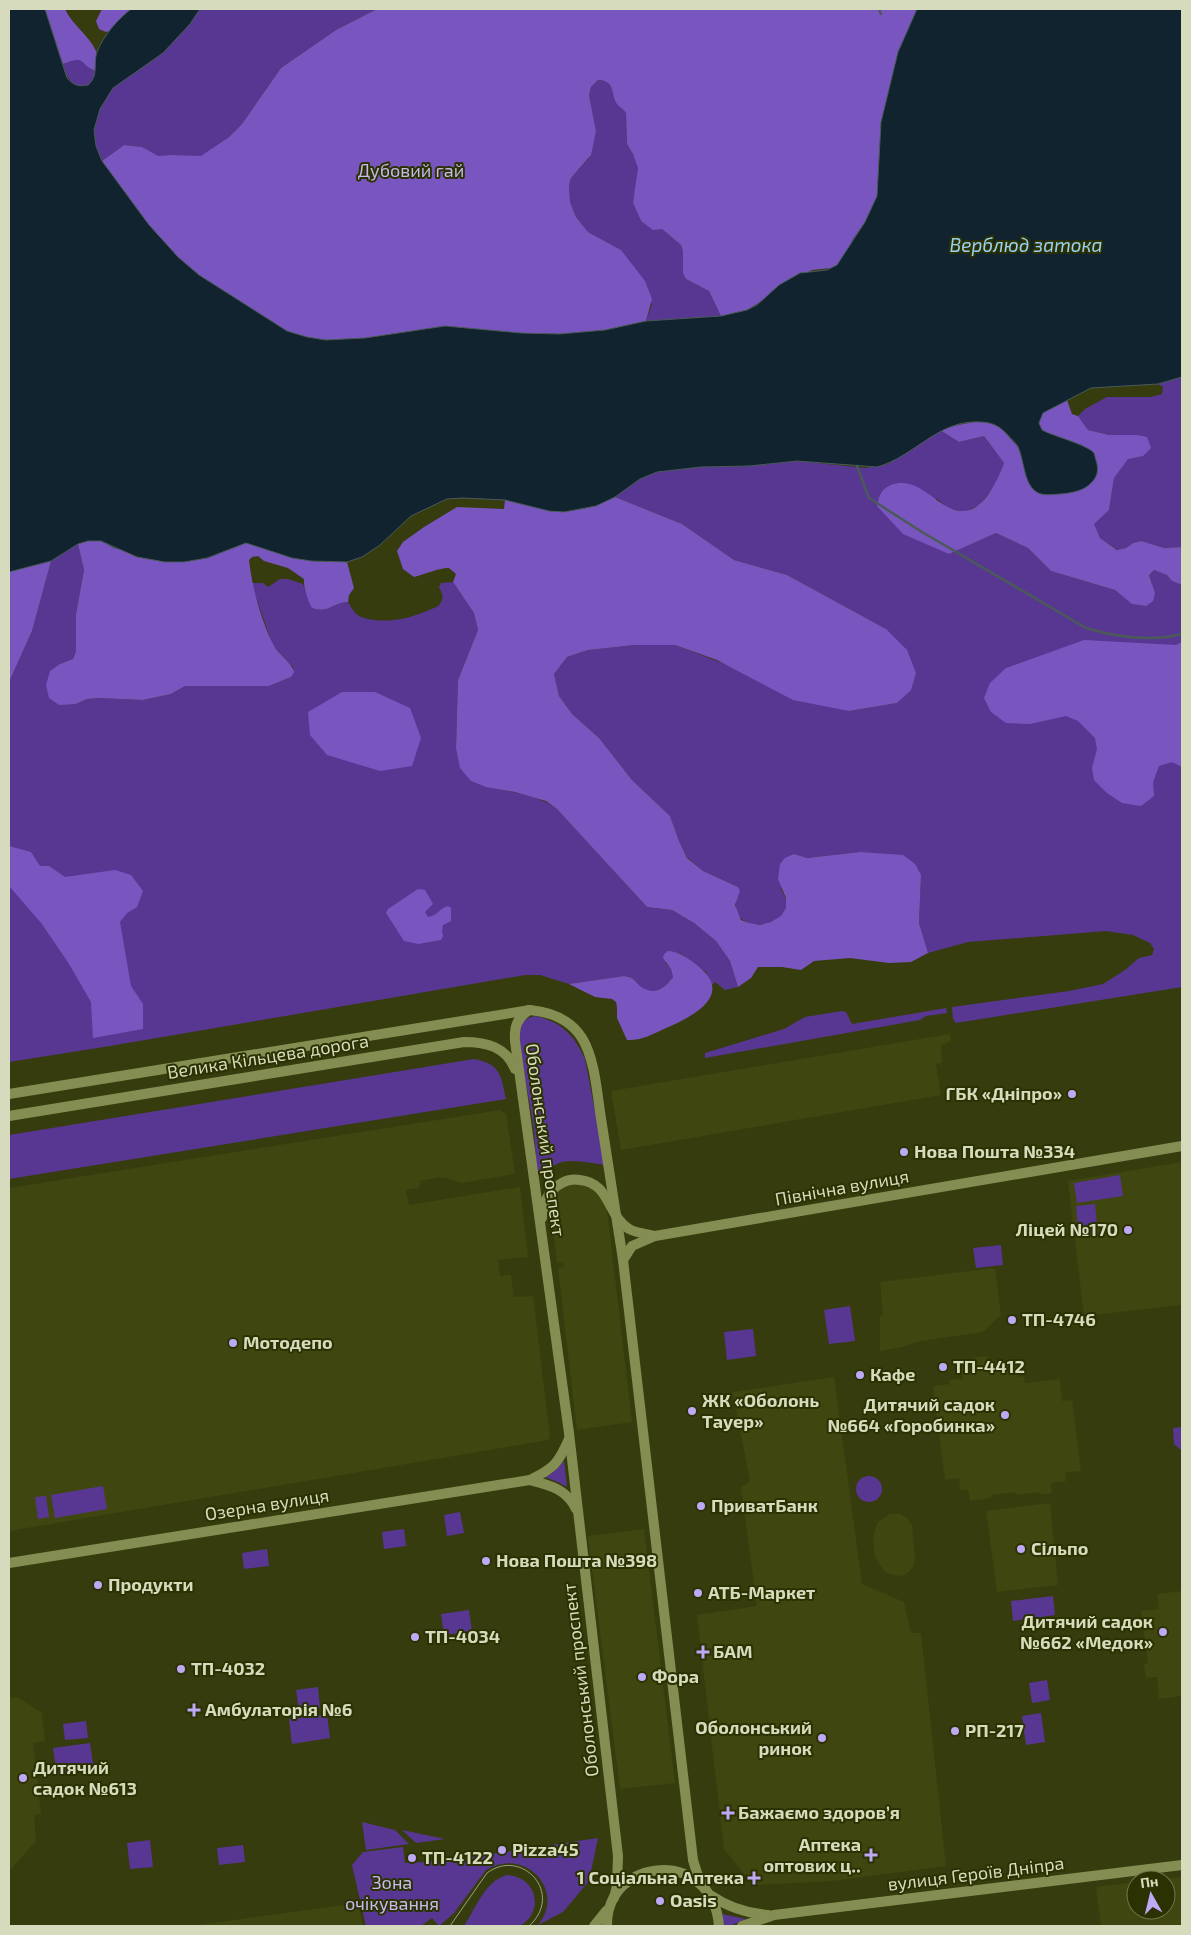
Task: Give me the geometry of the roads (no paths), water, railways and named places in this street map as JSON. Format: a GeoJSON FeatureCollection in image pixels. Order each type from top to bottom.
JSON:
{"type":"FeatureCollection","features":[{"type":"Feature","properties":{"kind":"main road","name":"Оболонський проспект"},"geometry":{"type":"LineString","coordinates":[[530,1010],[520,1018],[514,1031],[518,1075],[570,1438],[618,1856],[618,1878],[607,1926]]}},
{"type":"Feature","properties":{"kind":"main road","name":"Велика Кільцева дорога"},"geometry":{"type":"LineString","coordinates":[[9,1094],[530,1010]]}},
{"type":"Feature","properties":{"kind":"main road"},"geometry":{"type":"LineString","coordinates":[[530,1010],[552,1014],[572,1026],[585,1044],[589,1054],[597,1089],[623,1260],[693,1860],[697,1873],[718,1913],[720,1926]]}},
{"type":"Feature","properties":{"kind":"main road","name":"Велика Кільцева дорога"},"geometry":{"type":"LineString","coordinates":[[9,1116],[464,1042],[481,1042],[494,1046],[504,1052],[512,1062],[518,1075]]}},
{"type":"Feature","properties":{"kind":"main road","name":"Північна вулиця"},"geometry":{"type":"LineString","coordinates":[[623,1260],[632,1246],[655,1236],[1182,1146]]}},
{"type":"Feature","properties":{"kind":"main road"},"geometry":{"type":"LineString","coordinates":[[541,1229],[542,1210],[546,1198],[556,1186],[574,1179],[587,1180],[597,1185],[604,1192],[616,1218]]}},
{"type":"Feature","properties":{"kind":"main road","name":"Північна вулиця"},"geometry":{"type":"LineString","coordinates":[[616,1218],[630,1230],[655,1236]]}},
{"type":"Feature","properties":{"kind":"main road"},"geometry":{"type":"LineString","coordinates":[[530,1480],[550,1470],[558,1461],[570,1438]]}},
{"type":"Feature","properties":{"kind":"main road"},"geometry":{"type":"LineString","coordinates":[[530,1480],[554,1487],[564,1493],[572,1501],[578,1513]]}},
{"type":"Feature","properties":{"kind":"main road","name":"Озерна вулиця"},"geometry":{"type":"LineString","coordinates":[[9,1563],[530,1480]]}},
{"type":"Feature","properties":{"kind":"main road","name":"вулиця Героїв Дніпра"},"geometry":{"type":"LineString","coordinates":[[742,1926],[774,1915],[1182,1865]]}},
{"type":"Feature","properties":{"kind":"main road","name":"вулиця Героїв Дніпра"},"geometry":{"type":"LineString","coordinates":[[612,1902],[628,1882],[645,1873],[671,1870],[686,1874],[723,1904],[738,1910],[774,1915]]}},
{"type":"Feature","properties":{"kind":"main road"},"geometry":{"type":"LineString","coordinates":[[594,1926],[601,1920],[612,1902]]}},
{"type":"Feature","properties":{"kind":"water","name":"Верблюд затока"},"geometry":{"type":"Polygon","coordinates":[[[9,9],[45,9],[67,78],[74,84],[82,86],[88,85],[95,74],[96,56],[103,40],[116,23],[131,9],[200,9],[190,24],[163,53],[113,88],[100,109],[94,130],[96,146],[102,161],[149,225],[178,257],[199,275],[287,331],[326,340],[365,338],[445,326],[521,333],[559,334],[605,330],[646,321],[721,316],[747,310],[757,305],[779,285],[800,273],[827,270],[837,265],[865,222],[877,196],[881,122],[898,52],[917,9],[1182,9],[1182,377],[1158,384],[1091,388],[1043,413],[1039,423],[1042,430],[1085,447],[1094,454],[1098,470],[1095,479],[1084,488],[1069,493],[1044,495],[1035,491],[1026,477],[1018,447],[1007,434],[992,424],[984,422],[965,423],[939,432],[903,455],[877,467],[797,461],[749,466],[701,467],[657,472],[640,479],[615,497],[596,506],[564,512],[549,511],[505,500],[447,499],[411,516],[380,545],[362,557],[347,562],[311,561],[292,558],[246,543],[207,558],[184,562],[165,562],[137,557],[101,541],[88,541],[78,544],[51,561],[9,572],[9,9]]]}},
{"type":"Feature","properties":{"kind":"waterway"},"geometry":{"type":"LineString","coordinates":[[879,9],[881,14]]}},
{"type":"Feature","properties":{"kind":"waterway"},"geometry":{"type":"LineString","coordinates":[[857,466],[869,498],[922,532],[1086,628],[1109,634],[1145,638],[1182,634]]}},
{"type":"Feature","properties":{"kind":"tram line"},"geometry":{"type":"LineString","coordinates":[[450,1926],[487,1873],[500,1866],[513,1866],[525,1870],[535,1878],[541,1888],[543,1901],[539,1913],[529,1926]]}},
{"type":"Feature","properties":{"kind":"place","name":"ГБК «Дніпро»"},"geometry":{"type":"Point","coordinates":[1072,1094]}},
{"type":"Feature","properties":{"kind":"place","name":"Нова Пошта №334"},"geometry":{"type":"Point","coordinates":[904,1152]}},
{"type":"Feature","properties":{"kind":"place","name":"Ліцей №170"},"geometry":{"type":"Point","coordinates":[1128,1230]}},
{"type":"Feature","properties":{"kind":"place","name":"ТП-4746"},"geometry":{"type":"Point","coordinates":[1012,1320]}},
{"type":"Feature","properties":{"kind":"place","name":"Мотодепо"},"geometry":{"type":"Point","coordinates":[233,1343]}},
{"type":"Feature","properties":{"kind":"place","name":"ТП-4412"},"geometry":{"type":"Point","coordinates":[943,1367]}},
{"type":"Feature","properties":{"kind":"place","name":"Кафе"},"geometry":{"type":"Point","coordinates":[860,1375]}},
{"type":"Feature","properties":{"kind":"place","name":"ЖК «Оболонь Тауер»"},"geometry":{"type":"Point","coordinates":[692,1411]}},
{"type":"Feature","properties":{"kind":"place","name":"Дитячий садок №664 «Горобинка»"},"geometry":{"type":"Point","coordinates":[1005,1415]}},
{"type":"Feature","properties":{"kind":"place","name":"ПриватБанк"},"geometry":{"type":"Point","coordinates":[701,1506]}},
{"type":"Feature","properties":{"kind":"place","name":"Сільпо"},"geometry":{"type":"Point","coordinates":[1021,1549]}},
{"type":"Feature","properties":{"kind":"place","name":"Нова Пошта №398"},"geometry":{"type":"Point","coordinates":[486,1561]}},
{"type":"Feature","properties":{"kind":"place","name":"Продукти"},"geometry":{"type":"Point","coordinates":[98,1585]}},
{"type":"Feature","properties":{"kind":"place","name":"АТБ-Маркет"},"geometry":{"type":"Point","coordinates":[698,1593]}},
{"type":"Feature","properties":{"kind":"place","name":"Дитячий садок №662 «Медок»"},"geometry":{"type":"Point","coordinates":[1163,1632]}},
{"type":"Feature","properties":{"kind":"place","name":"ТП-4034"},"geometry":{"type":"Point","coordinates":[415,1637]}},
{"type":"Feature","properties":{"kind":"place","name":"БАМ"},"geometry":{"type":"Point","coordinates":[703,1652]}},
{"type":"Feature","properties":{"kind":"place","name":"ТП-4032"},"geometry":{"type":"Point","coordinates":[181,1669]}},
{"type":"Feature","properties":{"kind":"place","name":"Фора"},"geometry":{"type":"Point","coordinates":[642,1677]}},
{"type":"Feature","properties":{"kind":"place","name":"Амбулаторія №6"},"geometry":{"type":"Point","coordinates":[194,1710]}},
{"type":"Feature","properties":{"kind":"place","name":"РП-217"},"geometry":{"type":"Point","coordinates":[955,1731]}},
{"type":"Feature","properties":{"kind":"place","name":"Оболонський ринок"},"geometry":{"type":"Point","coordinates":[822,1738]}},
{"type":"Feature","properties":{"kind":"place","name":"Дитячий садок №613"},"geometry":{"type":"Point","coordinates":[23,1778]}},
{"type":"Feature","properties":{"kind":"place","name":"Бажаємо здоровʼя"},"geometry":{"type":"Point","coordinates":[728,1813]}},
{"type":"Feature","properties":{"kind":"place","name":"Pizza45"},"geometry":{"type":"Point","coordinates":[502,1850]}},
{"type":"Feature","properties":{"kind":"place","name":"Аптека оптових ц‥"},"geometry":{"type":"Point","coordinates":[871,1855]}},
{"type":"Feature","properties":{"kind":"place","name":"ТП-4122"},"geometry":{"type":"Point","coordinates":[412,1858]}},
{"type":"Feature","properties":{"kind":"place","name":"1 Соціальна Аптека"},"geometry":{"type":"Point","coordinates":[754,1878]}},
{"type":"Feature","properties":{"kind":"place","name":"Oasis"},"geometry":{"type":"Point","coordinates":[660,1901]}},
{"type":"Feature","properties":{"kind":"park label","name":"Дубовий гай"},"geometry":{"type":"Point","coordinates":[411,171]}},
{"type":"Feature","properties":{"kind":"park label","name":"Зона очікування"},"geometry":{"type":"Point","coordinates":[392,1894]}}]}
